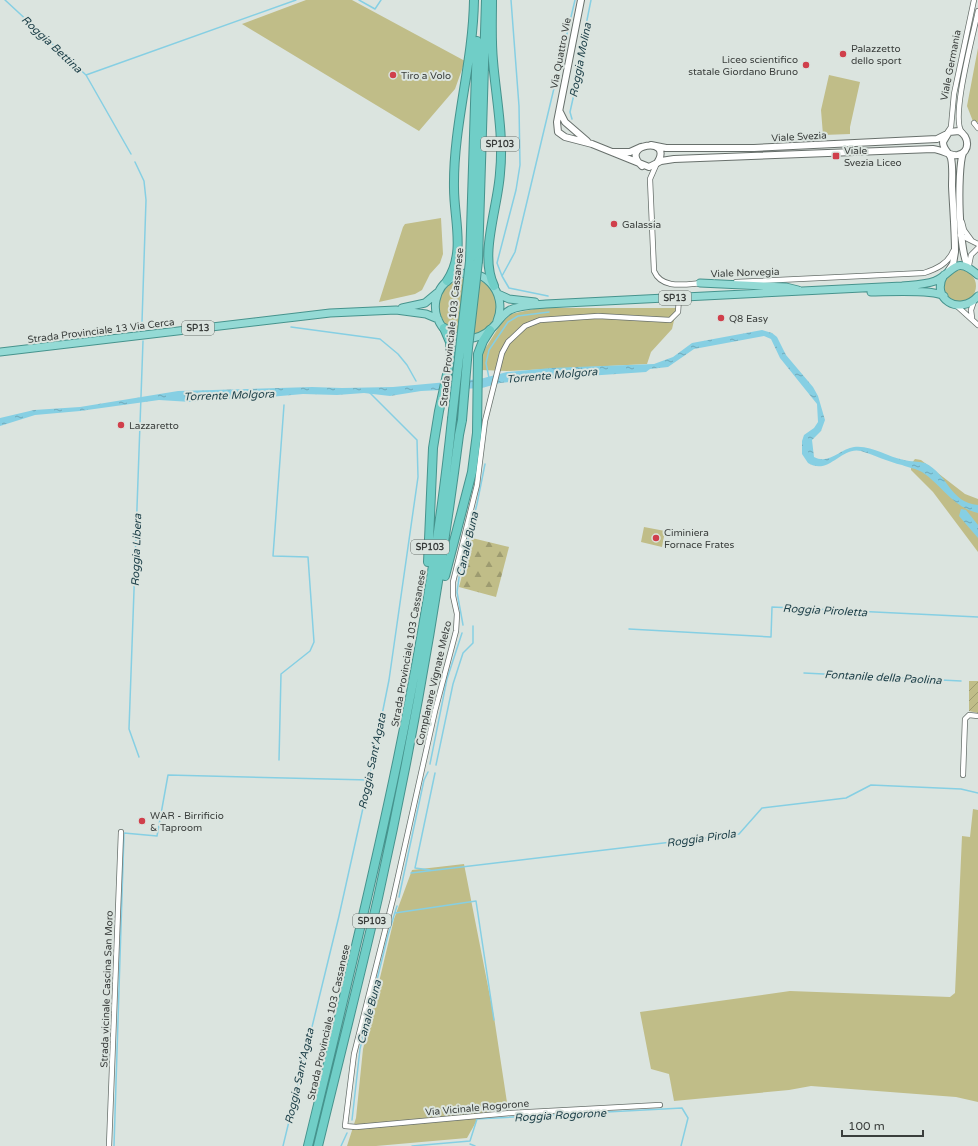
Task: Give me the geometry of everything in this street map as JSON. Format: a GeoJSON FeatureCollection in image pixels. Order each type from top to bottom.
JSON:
{"type":"FeatureCollection","features":[{"type":"Feature","properties":{"kind":"highway"},"geometry":{"type":"LineString","coordinates":[[447,280],[458,258],[454,163],[459,120],[472,42],[474,0]]}},
{"type":"Feature","properties":{"kind":"highway","name":"Strada Provinciale 103 Cassanese"},"geometry":{"type":"LineString","coordinates":[[308,1146],[386,820],[409,702],[437,543],[470,261],[478,0]]}},
{"type":"Feature","properties":{"kind":"highway","name":"Strada Provinciale 103 Cassanese"},"geometry":{"type":"LineString","coordinates":[[318,1146],[378,899],[437,597],[462,420],[468,348],[478,261],[486,0]]}},
{"type":"Feature","properties":{"kind":"highway","name":"SP103"},"geometry":{"type":"LineString","coordinates":[[492,0],[492,46],[501,158],[498,193],[487,257],[488,272],[494,286]]}},
{"type":"Feature","properties":{"kind":"highway","name":"SP103"},"geometry":{"type":"LineString","coordinates":[[409,702],[408,683],[429,555],[433,448],[451,348],[444,328]]}},
{"type":"Feature","properties":{"kind":"highway","name":"SP103"},"geometry":{"type":"LineString","coordinates":[[419,694],[433,642],[451,548],[472,472],[477,433],[477,375],[479,350],[490,330]]}},
{"type":"Feature","properties":{"kind":"main road","name":"SP13"},"geometry":{"type":"LineString","coordinates":[[438,293],[435,304],[438,319],[444,328],[456,337],[463,338],[478,337],[490,330],[506,312],[514,309],[546,304],[805,292],[925,284],[937,280],[947,271],[959,266],[975,274]]}},
{"type":"Feature","properties":{"kind":"main road"},"geometry":{"type":"LineString","coordinates":[[944,296],[940,286],[947,271]]}},
{"type":"Feature","properties":{"kind":"main road","name":"SP13"},"geometry":{"type":"LineString","coordinates":[[447,280],[454,276],[468,273],[482,276],[494,286],[498,294],[501,307],[497,321]]}},
{"type":"Feature","properties":{"kind":"main road","name":"Strada Provinciale 13 Via Cerca"},"geometry":{"type":"LineString","coordinates":[[0,352],[302,316],[396,310],[423,304],[438,293],[447,280]]}},
{"type":"Feature","properties":{"kind":"main road"},"geometry":{"type":"LineString","coordinates":[[700,283],[786,287],[805,292]]}},
{"type":"Feature","properties":{"kind":"main road","name":"SP13"},"geometry":{"type":"LineString","coordinates":[[805,292],[918,292],[939,294],[957,306]]}},
{"type":"Feature","properties":{"kind":"main road","name":"SP13"},"geometry":{"type":"LineString","coordinates":[[498,294],[509,299],[546,304]]}},
{"type":"Feature","properties":{"kind":"main road"},"geometry":{"type":"LineString","coordinates":[[957,306],[967,305],[977,296]]}},
{"type":"Feature","properties":{"kind":"main road","name":"Strada Provinciale 13 Via Cerca"},"geometry":{"type":"LineString","coordinates":[[396,310],[426,314],[438,319]]}},
{"type":"Feature","properties":{"kind":"street","name":"Via Quattro Vie"},"geometry":{"type":"LineString","coordinates":[[560,109],[581,0]]}},
{"type":"Feature","properties":{"kind":"street","name":"Viale Germania"},"geometry":{"type":"LineString","coordinates":[[947,134],[951,127],[954,94],[974,0]]}},
{"type":"Feature","properties":{"kind":"street","name":"Viale Germania"},"geometry":{"type":"LineString","coordinates":[[963,134],[958,126],[960,98],[978,11]]}},
{"type":"Feature","properties":{"kind":"street","name":"Viale Svezia"},"geometry":{"type":"LineString","coordinates":[[560,109],[561,116],[565,122],[592,144]]}},
{"type":"Feature","properties":{"kind":"street","name":"Viale Svezia"},"geometry":{"type":"LineString","coordinates":[[560,109],[557,127],[558,133],[566,138],[592,144],[644,166],[651,167],[662,160],[674,159],[933,149],[947,152]]}},
{"type":"Feature","properties":{"kind":"street"},"geometry":{"type":"LineString","coordinates":[[974,123],[978,128]]}},
{"type":"Feature","properties":{"kind":"street"},"geometry":{"type":"LineString","coordinates":[[947,271],[953,264],[955,247],[951,159],[943,143],[947,134],[954,131],[963,134],[968,143],[963,153],[959,169],[961,219],[964,258],[975,274]]}},
{"type":"Feature","properties":{"kind":"street","name":"Viale Svezia"},"geometry":{"type":"LineString","coordinates":[[609,152],[630,152],[642,146],[652,145],[666,148],[754,148],[937,139],[947,134]]}},
{"type":"Feature","properties":{"kind":"street"},"geometry":{"type":"LineString","coordinates":[[652,145],[657,148],[659,153],[657,163]]}},
{"type":"Feature","properties":{"kind":"street"},"geometry":{"type":"LineString","coordinates":[[642,146],[638,150],[637,157],[639,163],[644,166]]}},
{"type":"Feature","properties":{"kind":"street"},"geometry":{"type":"LineString","coordinates":[[947,152],[955,156],[963,153]]}},
{"type":"Feature","properties":{"kind":"street","name":"Viale Norvegia"},"geometry":{"type":"LineString","coordinates":[[657,163],[650,178],[654,271],[658,278],[664,283],[673,284],[923,274],[938,267],[948,260],[955,247]]}},
{"type":"Feature","properties":{"kind":"street"},"geometry":{"type":"LineString","coordinates":[[961,219],[964,230],[976,244]]}},
{"type":"Feature","properties":{"kind":"street"},"geometry":{"type":"LineString","coordinates":[[954,225],[962,236],[976,244]]}},
{"type":"Feature","properties":{"kind":"street"},"geometry":{"type":"LineString","coordinates":[[975,274],[969,264],[970,257],[978,248]]}},
{"type":"Feature","properties":{"kind":"street"},"geometry":{"type":"LineString","coordinates":[[972,318],[972,308],[977,296]]}},
{"type":"Feature","properties":{"kind":"street","name":"Complanare Vignate Melzo"},"geometry":{"type":"LineString","coordinates":[[345,1126],[355,1048],[392,900],[434,711],[456,631],[457,614],[453,596],[453,582],[477,486],[485,421],[498,370],[507,343],[522,329],[534,321],[598,316],[670,320],[678,312],[680,298]]}},
{"type":"Feature","properties":{"kind":"street"},"geometry":{"type":"LineString","coordinates":[[957,306],[978,324]]}},
{"type":"Feature","properties":{"kind":"street"},"geometry":{"type":"LineString","coordinates":[[963,774],[965,719],[969,715],[978,716]]}},
{"type":"Feature","properties":{"kind":"street","name":"Strada vicinale Cascina San Moro"},"geometry":{"type":"LineString","coordinates":[[109,1146],[121,832]]}},
{"type":"Feature","properties":{"kind":"street","name":"Via Vicinale Rogorone"},"geometry":{"type":"LineString","coordinates":[[345,1126],[356,1127],[511,1113],[660,1105]]}},
{"type":"Feature","properties":{"kind":"green space","name":"Tiro a Volo"},"geometry":{"type":"Polygon","coordinates":[[[306,0],[352,0],[465,61],[455,89],[419,131],[242,24],[306,0]]]}},
{"type":"Feature","properties":{"kind":"green space"},"geometry":{"type":"Polygon","coordinates":[[[978,48],[978,122],[974,124],[967,106],[978,48]]]}},
{"type":"Feature","properties":{"kind":"green space"},"geometry":{"type":"Polygon","coordinates":[[[829,75],[860,82],[850,127],[850,134],[823,135],[821,110],[829,75]]]}},
{"type":"Feature","properties":{"kind":"green space"},"geometry":{"type":"Polygon","coordinates":[[[441,218],[443,254],[440,263],[430,274],[422,290],[415,294],[379,302],[405,224],[441,218]]]}},
{"type":"Feature","properties":{"kind":"green space"},"geometry":{"type":"Polygon","coordinates":[[[960,270],[966,271],[973,277],[976,286],[975,292],[969,299],[960,302],[954,301],[947,295],[944,286],[945,280],[951,273],[960,270]]]}},
{"type":"Feature","properties":{"kind":"green space"},"geometry":{"type":"Polygon","coordinates":[[[462,278],[474,278],[489,286],[497,301],[497,313],[489,328],[474,336],[462,336],[447,328],[439,313],[439,301],[447,286],[462,278]]]}},
{"type":"Feature","properties":{"kind":"green space"},"geometry":{"type":"Polygon","coordinates":[[[539,308],[677,308],[672,329],[651,352],[647,364],[507,371],[481,370],[483,352],[502,322],[511,314],[539,308]]]}},
{"type":"Feature","properties":{"kind":"green space"},"geometry":{"type":"Polygon","coordinates":[[[915,459],[921,460],[965,494],[978,499],[978,552],[933,492],[911,470],[911,464],[915,459]]]}},
{"type":"Feature","properties":{"kind":"green space"},"geometry":{"type":"Polygon","coordinates":[[[644,527],[665,531],[662,547],[641,542],[644,527]]]}},
{"type":"Feature","properties":{"kind":"green space"},"geometry":{"type":"Polygon","coordinates":[[[472,538],[509,547],[496,597],[459,587],[472,538]]]}},
{"type":"Feature","properties":{"kind":"green space"},"geometry":{"type":"Polygon","coordinates":[[[969,681],[978,681],[978,713],[969,711],[969,681]]]}},
{"type":"Feature","properties":{"kind":"green space"},"geometry":{"type":"Polygon","coordinates":[[[973,809],[978,810],[978,1102],[956,1097],[811,1086],[789,1090],[674,1101],[669,1074],[651,1069],[640,1012],[790,991],[950,997],[955,993],[962,836],[970,837],[973,809]]]}},
{"type":"Feature","properties":{"kind":"green space"},"geometry":{"type":"Polygon","coordinates":[[[464,864],[494,1017],[508,1109],[481,1113],[467,1138],[376,1146],[347,1146],[356,1118],[363,1049],[394,919],[412,870],[464,864]]]}},
{"type":"Feature","properties":{"kind":"water","name":"Torrente Molgora"},"geometry":{"type":"Polygon","coordinates":[[[762,330],[772,333],[777,337],[786,355],[813,387],[818,396],[825,420],[821,431],[812,440],[814,457],[819,459],[830,458],[849,448],[861,447],[873,449],[907,461],[925,463],[939,474],[955,494],[961,499],[978,505],[978,513],[961,506],[954,501],[922,472],[861,451],[847,453],[829,464],[822,466],[815,466],[808,463],[802,454],[802,441],[804,435],[814,428],[818,422],[817,404],[780,358],[771,339],[764,336],[694,349],[668,367],[650,369],[646,372],[528,380],[500,383],[482,388],[421,391],[390,396],[364,393],[337,395],[303,394],[258,398],[211,399],[191,402],[159,400],[80,411],[35,415],[0,426],[0,418],[34,410],[80,407],[178,391],[312,387],[393,387],[480,379],[507,372],[551,368],[654,364],[673,357],[692,343],[762,330]]]}},
{"type":"Feature","properties":{"kind":"water"},"geometry":{"type":"Polygon","coordinates":[[[961,509],[966,510],[978,525],[978,538],[959,516],[961,509]]]}},
{"type":"Feature","properties":{"kind":"waterway","name":"Roggia Bettina"},"geometry":{"type":"LineString","coordinates":[[5,0],[86,75],[131,154]]}},
{"type":"Feature","properties":{"kind":"waterway"},"geometry":{"type":"LineString","coordinates":[[86,75],[296,0]]}},
{"type":"Feature","properties":{"kind":"waterway"},"geometry":{"type":"LineString","coordinates":[[359,0],[375,9],[381,0]]}},
{"type":"Feature","properties":{"kind":"waterway"},"geometry":{"type":"LineString","coordinates":[[502,276],[497,263],[516,190],[520,165],[519,106],[511,0]]}},
{"type":"Feature","properties":{"kind":"waterway"},"geometry":{"type":"LineString","coordinates":[[548,296],[509,288],[502,276],[515,252],[575,0]]}},
{"type":"Feature","properties":{"kind":"waterway","name":"Roggia Molina"},"geometry":{"type":"LineString","coordinates":[[572,119],[570,112],[582,58],[583,40],[591,0]]}},
{"type":"Feature","properties":{"kind":"waterway"},"geometry":{"type":"LineString","coordinates":[[135,162],[144,181],[146,200],[142,322]]}},
{"type":"Feature","properties":{"kind":"waterway"},"geometry":{"type":"LineString","coordinates":[[489,378],[486,363],[489,350],[508,322],[518,316],[549,312]]}},
{"type":"Feature","properties":{"kind":"waterway"},"geometry":{"type":"LineString","coordinates":[[291,327],[380,339],[398,354],[407,365],[416,381]]}},
{"type":"Feature","properties":{"kind":"waterway","name":"Roggia Libera"},"geometry":{"type":"LineString","coordinates":[[139,757],[129,729],[143,341]]}},
{"type":"Feature","properties":{"kind":"waterway","name":"Roggia Sant'Agata"},"geometry":{"type":"LineString","coordinates":[[283,1146],[339,916],[365,799],[389,680],[418,477],[417,440],[369,392]]}},
{"type":"Feature","properties":{"kind":"waterway"},"geometry":{"type":"LineString","coordinates":[[279,760],[281,674],[310,651],[314,642],[308,557],[273,556],[284,405]]}},
{"type":"Feature","properties":{"kind":"waterway","name":"Canale Buna"},"geometry":{"type":"LineString","coordinates":[[463,625],[457,592],[460,571],[477,504],[485,464]]}},
{"type":"Feature","properties":{"kind":"waterway","name":"Roggia Piroletta"},"geometry":{"type":"LineString","coordinates":[[629,629],[771,637],[772,607],[978,617]]}},
{"type":"Feature","properties":{"kind":"waterway"},"geometry":{"type":"LineString","coordinates":[[436,765],[453,684],[463,653],[473,643],[473,626]]}},
{"type":"Feature","properties":{"kind":"waterway","name":"Canale Buna"},"geometry":{"type":"LineString","coordinates":[[430,764],[447,679],[462,633]]}},
{"type":"Feature","properties":{"kind":"waterway","name":"Fontanile della Paolina"},"geometry":{"type":"LineString","coordinates":[[804,673],[961,681]]}},
{"type":"Feature","properties":{"kind":"waterway","name":"Canale Buna"},"geometry":{"type":"LineString","coordinates":[[399,897],[424,780],[428,772]]}},
{"type":"Feature","properties":{"kind":"waterway"},"geometry":{"type":"LineString","coordinates":[[430,870],[415,868],[435,773]]}},
{"type":"Feature","properties":{"kind":"waterway"},"geometry":{"type":"LineString","coordinates":[[114,1146],[124,833],[157,836],[168,775],[369,780]]}},
{"type":"Feature","properties":{"kind":"waterway","name":"Roggia Pirola"},"geometry":{"type":"LineString","coordinates":[[411,873],[739,834],[762,808],[846,798],[871,785],[961,789],[978,793]]}},
{"type":"Feature","properties":{"kind":"waterway"},"geometry":{"type":"LineString","coordinates":[[395,913],[476,901],[494,1020]]}},
{"type":"Feature","properties":{"kind":"waterway","name":"Canale Buna"},"geometry":{"type":"LineString","coordinates":[[352,1120],[360,1049],[388,935],[397,906]]}},
{"type":"Feature","properties":{"kind":"waterway","name":"Roggia Rogorone"},"geometry":{"type":"LineString","coordinates":[[412,1146],[470,1141],[477,1119],[682,1108],[688,1118],[681,1146]]}},
{"type":"Feature","properties":{"kind":"waterway"},"geometry":{"type":"LineString","coordinates":[[341,1146],[347,1133]]}},
{"type":"Feature","properties":{"kind":"waterway"},"geometry":{"type":"LineString","coordinates":[[470,1144],[475,1146]]}},
{"type":"Feature","properties":{"kind":"place","name":"Palazzetto dello sport"},"geometry":{"type":"Point","coordinates":[843,54]}},
{"type":"Feature","properties":{"kind":"place","name":"Liceo scientifico statale Giordano Bruno"},"geometry":{"type":"Point","coordinates":[806,65]}},
{"type":"Feature","properties":{"kind":"place","name":"Tiro a Volo"},"geometry":{"type":"Point","coordinates":[393,75]}},
{"type":"Feature","properties":{"kind":"place","name":"Viale Svezia Liceo"},"geometry":{"type":"Point","coordinates":[836,156]}},
{"type":"Feature","properties":{"kind":"place","name":"Galassia"},"geometry":{"type":"Point","coordinates":[614,224]}},
{"type":"Feature","properties":{"kind":"place","name":"Q8 Easy"},"geometry":{"type":"Point","coordinates":[721,318]}},
{"type":"Feature","properties":{"kind":"place","name":"Lazzaretto"},"geometry":{"type":"Point","coordinates":[121,425]}},
{"type":"Feature","properties":{"kind":"place","name":"Ciminiera Fornace Frates"},"geometry":{"type":"Point","coordinates":[656,538]}},
{"type":"Feature","properties":{"kind":"place","name":"WAR - Birrificio & Taproom"},"geometry":{"type":"Point","coordinates":[142,821]}}]}
